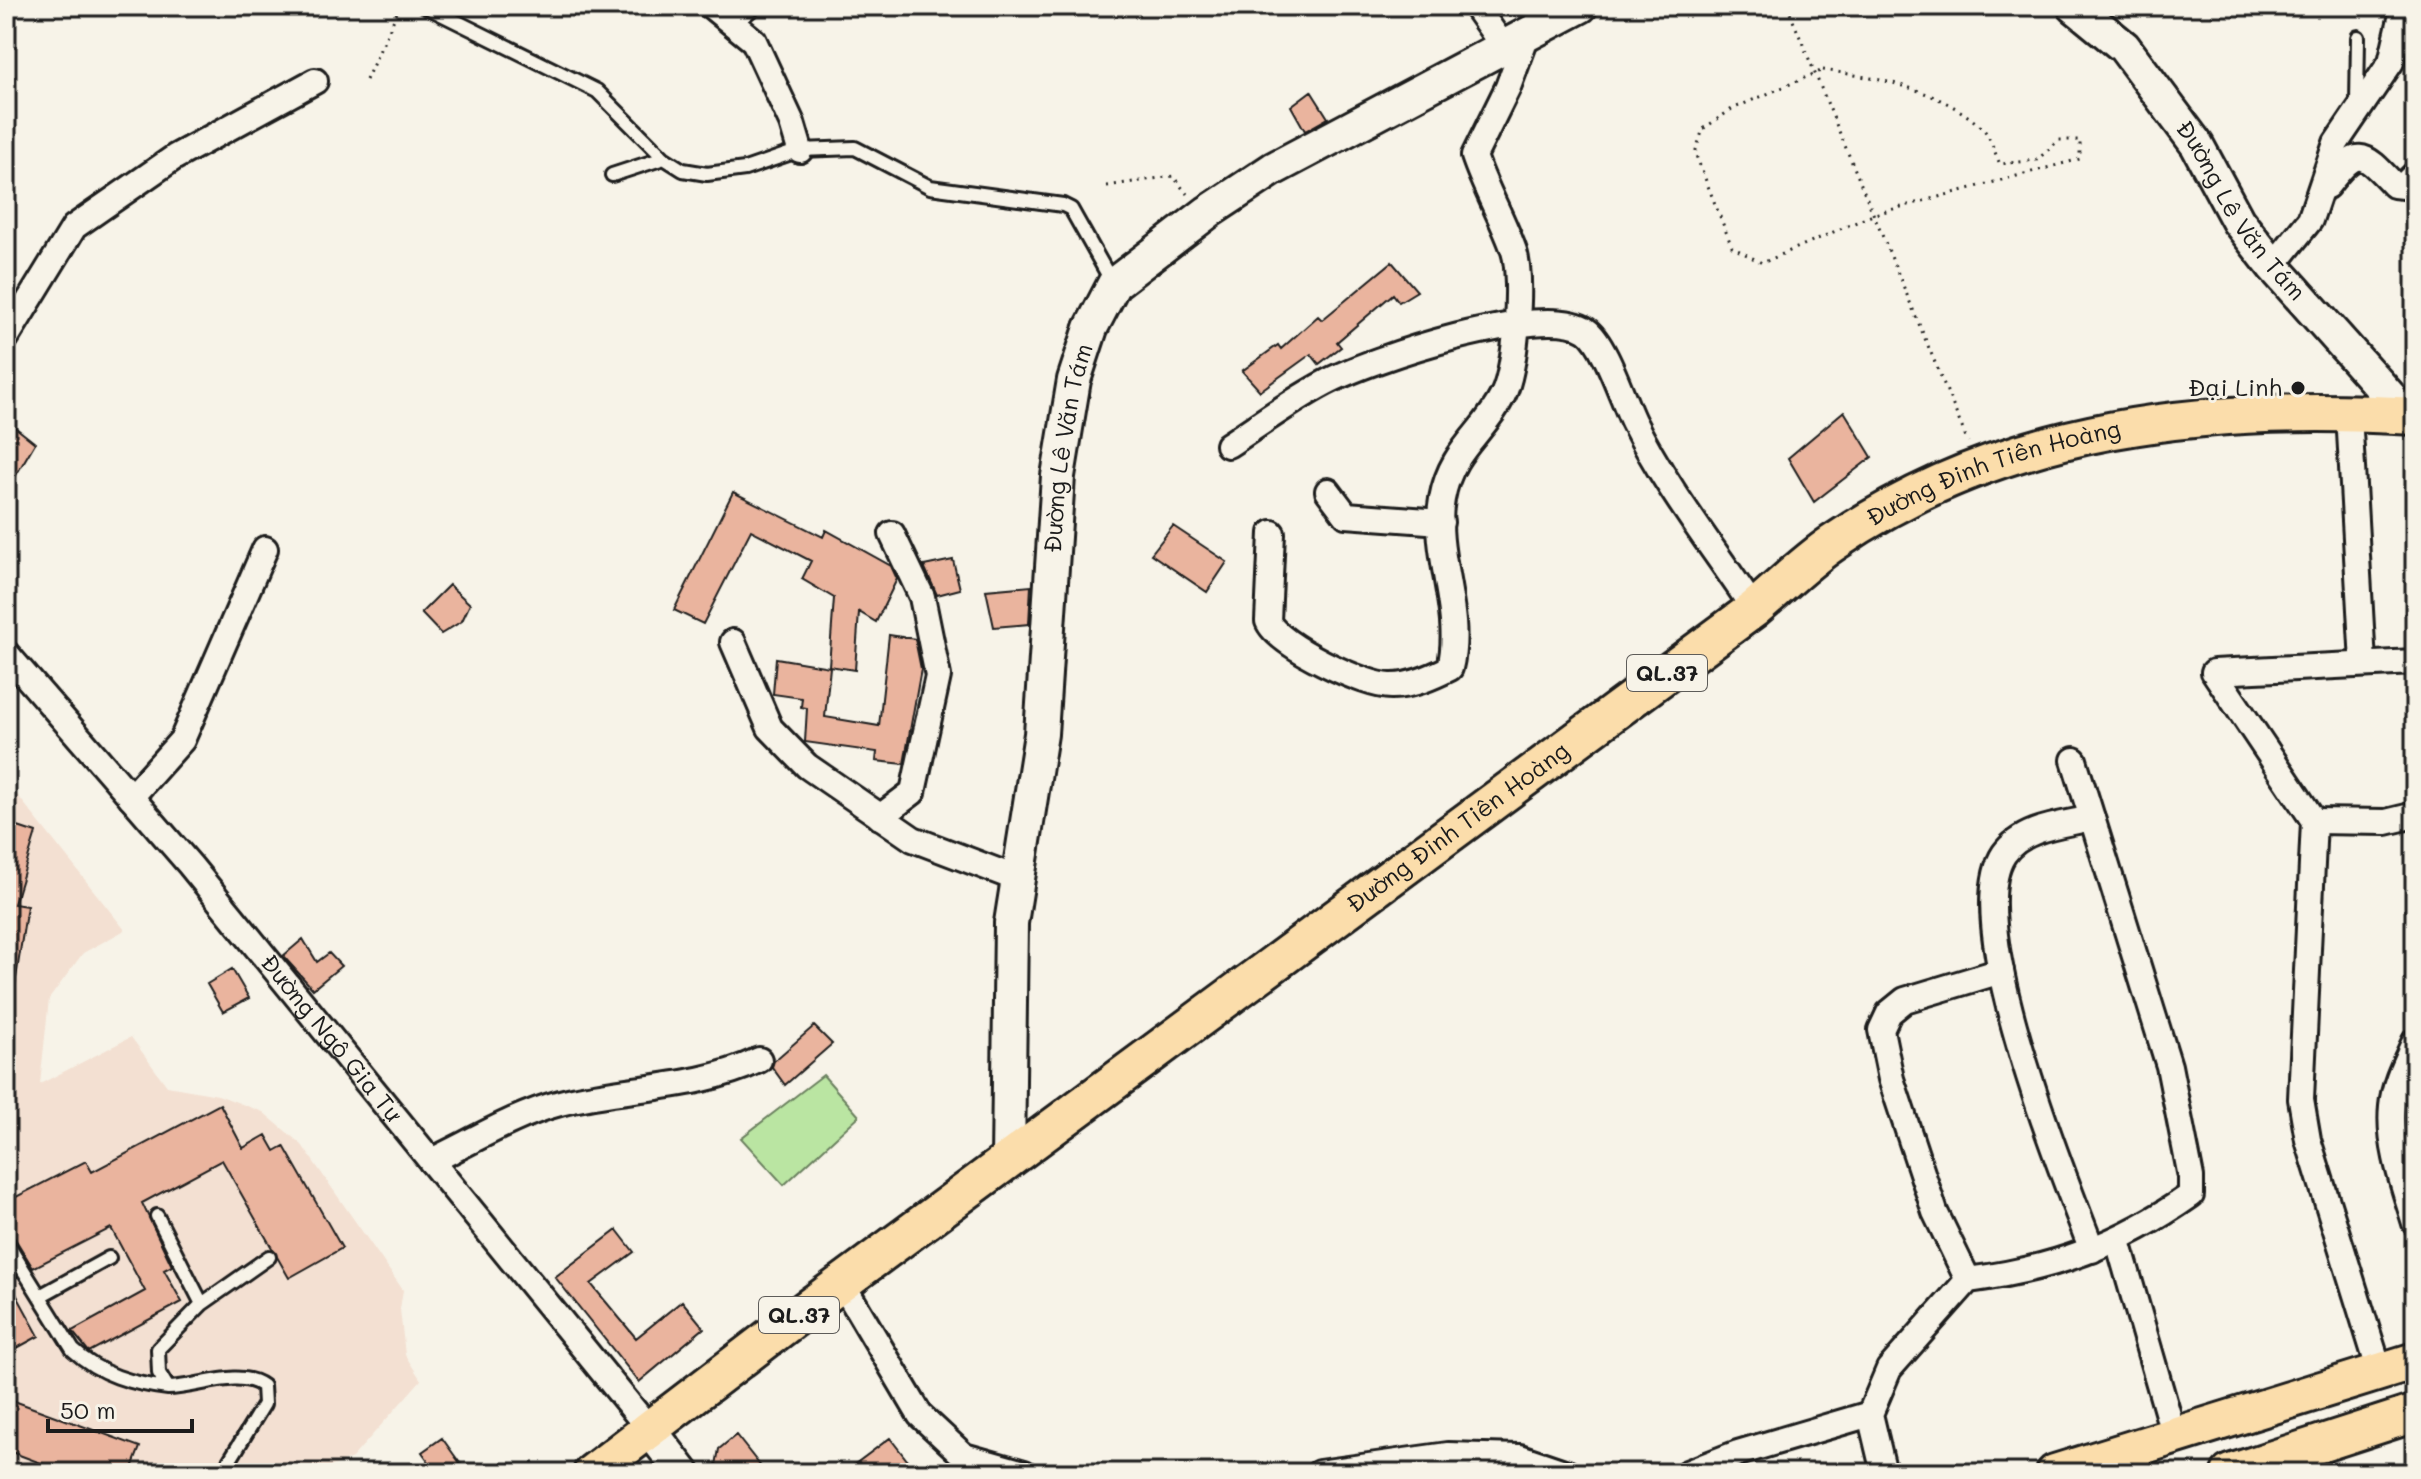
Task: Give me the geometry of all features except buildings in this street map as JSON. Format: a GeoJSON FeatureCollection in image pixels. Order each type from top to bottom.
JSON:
{"type":"FeatureCollection","features":[{"type":"Feature","properties":{"kind":"main road","name":"Đường Đinh Tiên Hoàng"},"geometry":{"type":"LineString","coordinates":[[592,1473],[842,1283],[1754,609],[1833,543],[1897,505],[1978,466],[2058,441],[2193,418],[2349,414],[2411,416]]}},
{"type":"Feature","properties":{"kind":"main road"},"geometry":{"type":"LineString","coordinates":[[2055,1473],[2415,1361]]}},
{"type":"Feature","properties":{"kind":"main road"},"geometry":{"type":"LineString","coordinates":[[2230,1473],[2415,1413]]}},
{"type":"Feature","properties":{"kind":"street"},"geometry":{"type":"LineString","coordinates":[[711,6],[754,41],[766,62],[800,150]]}},
{"type":"Feature","properties":{"kind":"street"},"geometry":{"type":"LineString","coordinates":[[1272,533],[1270,627],[1288,644],[1372,684],[1392,686],[1430,678],[1450,668],[1456,639],[1441,522],[1442,499],[1456,459],[1506,387],[1516,324],[1514,251],[1474,156],[1508,87],[1515,40],[1475,6]]}},
{"type":"Feature","properties":{"kind":"street","name":"Đường Lê Văn Tám"},"geometry":{"type":"LineString","coordinates":[[1008,1160],[1011,923],[1041,734],[1050,551],[1060,462],[1074,380],[1091,328],[1114,284],[1202,217],[1273,169],[1396,107],[1581,6]]}},
{"type":"Feature","properties":{"kind":"street","name":"Đường Lê Văn Tám"},"geometry":{"type":"LineString","coordinates":[[2074,6],[2124,47],[2197,145],[2238,221],[2273,266],[2411,416]]}},
{"type":"Feature","properties":{"kind":"street"},"geometry":{"type":"LineString","coordinates":[[2273,266],[2310,220],[2336,143],[2391,62],[2406,12]]}},
{"type":"Feature","properties":{"kind":"street"},"geometry":{"type":"LineString","coordinates":[[6,338],[74,227],[175,157],[315,81]]}},
{"type":"Feature","properties":{"kind":"street"},"geometry":{"type":"LineString","coordinates":[[2321,194],[2352,157],[2368,158],[2398,187],[2415,174]]}},
{"type":"Feature","properties":{"kind":"street"},"geometry":{"type":"LineString","coordinates":[[1228,445],[1337,377],[1406,352],[1516,324],[1556,321],[1577,325],[1592,335],[1666,485],[1754,609]]}},
{"type":"Feature","properties":{"kind":"street"},"geometry":{"type":"LineString","coordinates":[[2349,414],[2363,663]]}},
{"type":"Feature","properties":{"kind":"street"},"geometry":{"type":"LineString","coordinates":[[1328,491],[1346,515],[1441,522]]}},
{"type":"Feature","properties":{"kind":"street"},"geometry":{"type":"LineString","coordinates":[[880,817],[913,792],[938,676],[922,597],[892,534]]}},
{"type":"Feature","properties":{"kind":"street"},"geometry":{"type":"LineString","coordinates":[[131,797],[182,740],[265,549]]}},
{"type":"Feature","properties":{"kind":"street"},"geometry":{"type":"LineString","coordinates":[[733,642],[770,728],[807,766],[913,839],[1018,879]]}},
{"type":"Feature","properties":{"kind":"street","name":"Đường Ngô Gia Tự"},"geometry":{"type":"LineString","coordinates":[[6,653],[131,797],[650,1430]]}},
{"type":"Feature","properties":{"kind":"street"},"geometry":{"type":"LineString","coordinates":[[2380,1372],[2308,1140],[2301,1099],[2314,821],[2214,672],[2415,662]]}},
{"type":"Feature","properties":{"kind":"street"},"geometry":{"type":"LineString","coordinates":[[1884,1473],[1870,1414],[1889,1369],[1968,1280],[2027,1272],[2118,1241],[2191,1195],[2191,1177],[2169,1066],[2074,760]]}},
{"type":"Feature","properties":{"kind":"street"},"geometry":{"type":"LineString","coordinates":[[2314,821],[2386,822],[2415,815]]}},
{"type":"Feature","properties":{"kind":"street"},"geometry":{"type":"LineString","coordinates":[[2092,818],[2031,832],[2006,851],[1999,864],[1994,895],[2001,971],[2015,1041],[2092,1250]]}},
{"type":"Feature","properties":{"kind":"street"},"geometry":{"type":"LineString","coordinates":[[1968,1280],[1935,1212],[1891,1079],[1881,1030],[1889,1013],[1905,1000],[2001,971]]}},
{"type":"Feature","properties":{"kind":"street"},"geometry":{"type":"LineString","coordinates":[[2415,1041],[2395,1088],[2391,1108],[2397,1163],[2415,1223]]}},
{"type":"Feature","properties":{"kind":"street"},"geometry":{"type":"LineString","coordinates":[[431,1161],[523,1116],[559,1104],[702,1080],[759,1060]]}},
{"type":"Feature","properties":{"kind":"street"},"geometry":{"type":"LineString","coordinates":[[2118,1241],[2174,1436]]}},
{"type":"Feature","properties":{"kind":"street"},"geometry":{"type":"LineString","coordinates":[[842,1283],[920,1415],[964,1456],[1024,1473]]}},
{"type":"Feature","properties":{"kind":"street"},"geometry":{"type":"LineString","coordinates":[[1687,1473],[1738,1453],[1870,1414]]}},
{"type":"Feature","properties":{"kind":"street"},"geometry":{"type":"LineString","coordinates":[[650,1430],[683,1473]]}},
{"type":"Feature","properties":{"kind":"street"},"geometry":{"type":"LineString","coordinates":[[1319,1473],[1448,1455],[1520,1457],[1567,1473]]}},
{"type":"Feature","properties":{"kind":"lane"},"geometry":{"type":"LineString","coordinates":[[425,6],[597,91],[664,158],[683,170],[707,174],[772,162],[800,150],[855,148],[930,187],[1063,205],[1071,209],[1114,284]]}},
{"type":"Feature","properties":{"kind":"lane"},"geometry":{"type":"LineString","coordinates":[[735,23],[756,6]]}},
{"type":"Feature","properties":{"kind":"lane"},"geometry":{"type":"LineString","coordinates":[[2357,111],[2358,37]]}},
{"type":"Feature","properties":{"kind":"lane"},"geometry":{"type":"LineString","coordinates":[[612,175],[664,158]]}},
{"type":"Feature","properties":{"kind":"lane"},"geometry":{"type":"LineString","coordinates":[[157,1216],[202,1304]]}},
{"type":"Feature","properties":{"kind":"lane"},"geometry":{"type":"LineString","coordinates":[[6,1242],[66,1344],[84,1360],[127,1382],[168,1388],[189,1388],[241,1377],[254,1379],[263,1386],[264,1404],[222,1473]]}},
{"type":"Feature","properties":{"kind":"lane"},"geometry":{"type":"LineString","coordinates":[[168,1388],[159,1373],[158,1349],[202,1304],[269,1257]]}},
{"type":"Feature","properties":{"kind":"lane"},"geometry":{"type":"LineString","coordinates":[[40,1296],[109,1258]]}},
{"type":"Feature","properties":{"kind":"path"},"geometry":{"type":"LineString","coordinates":[[366,80],[400,6]]}},
{"type":"Feature","properties":{"kind":"path"},"geometry":{"type":"LineString","coordinates":[[1787,6],[1978,466]]}},
{"type":"Feature","properties":{"kind":"path"},"geometry":{"type":"LineString","coordinates":[[1823,70],[1884,79],[1952,106],[1986,132],[2000,164],[2037,160],[2059,140],[2080,140],[2080,159],[1875,214],[1762,263],[1732,247],[1695,153],[1703,129],[1732,109],[1823,70]]}},
{"type":"Feature","properties":{"kind":"path"},"geometry":{"type":"LineString","coordinates":[[1107,186],[1173,176],[1202,217]]}},
{"type":"Feature","properties":{"kind":"shaded area"},"geometry":{"type":"Polygon","coordinates":[[[7,782],[125,930],[83,953],[49,999],[40,1084],[131,1037],[167,1086],[218,1095],[263,1112],[302,1145],[403,1290],[400,1309],[405,1355],[421,1380],[352,1458],[315,1473],[6,1473],[7,782]]]}},
{"type":"Feature","properties":{"kind":"green space"},"geometry":{"type":"Polygon","coordinates":[[[823,1075],[859,1116],[784,1185],[741,1138],[823,1075]]]}},
{"type":"Feature","properties":{"kind":"place","name":"Đại Linh"},"geometry":{"type":"Point","coordinates":[2298,388]}}]}
